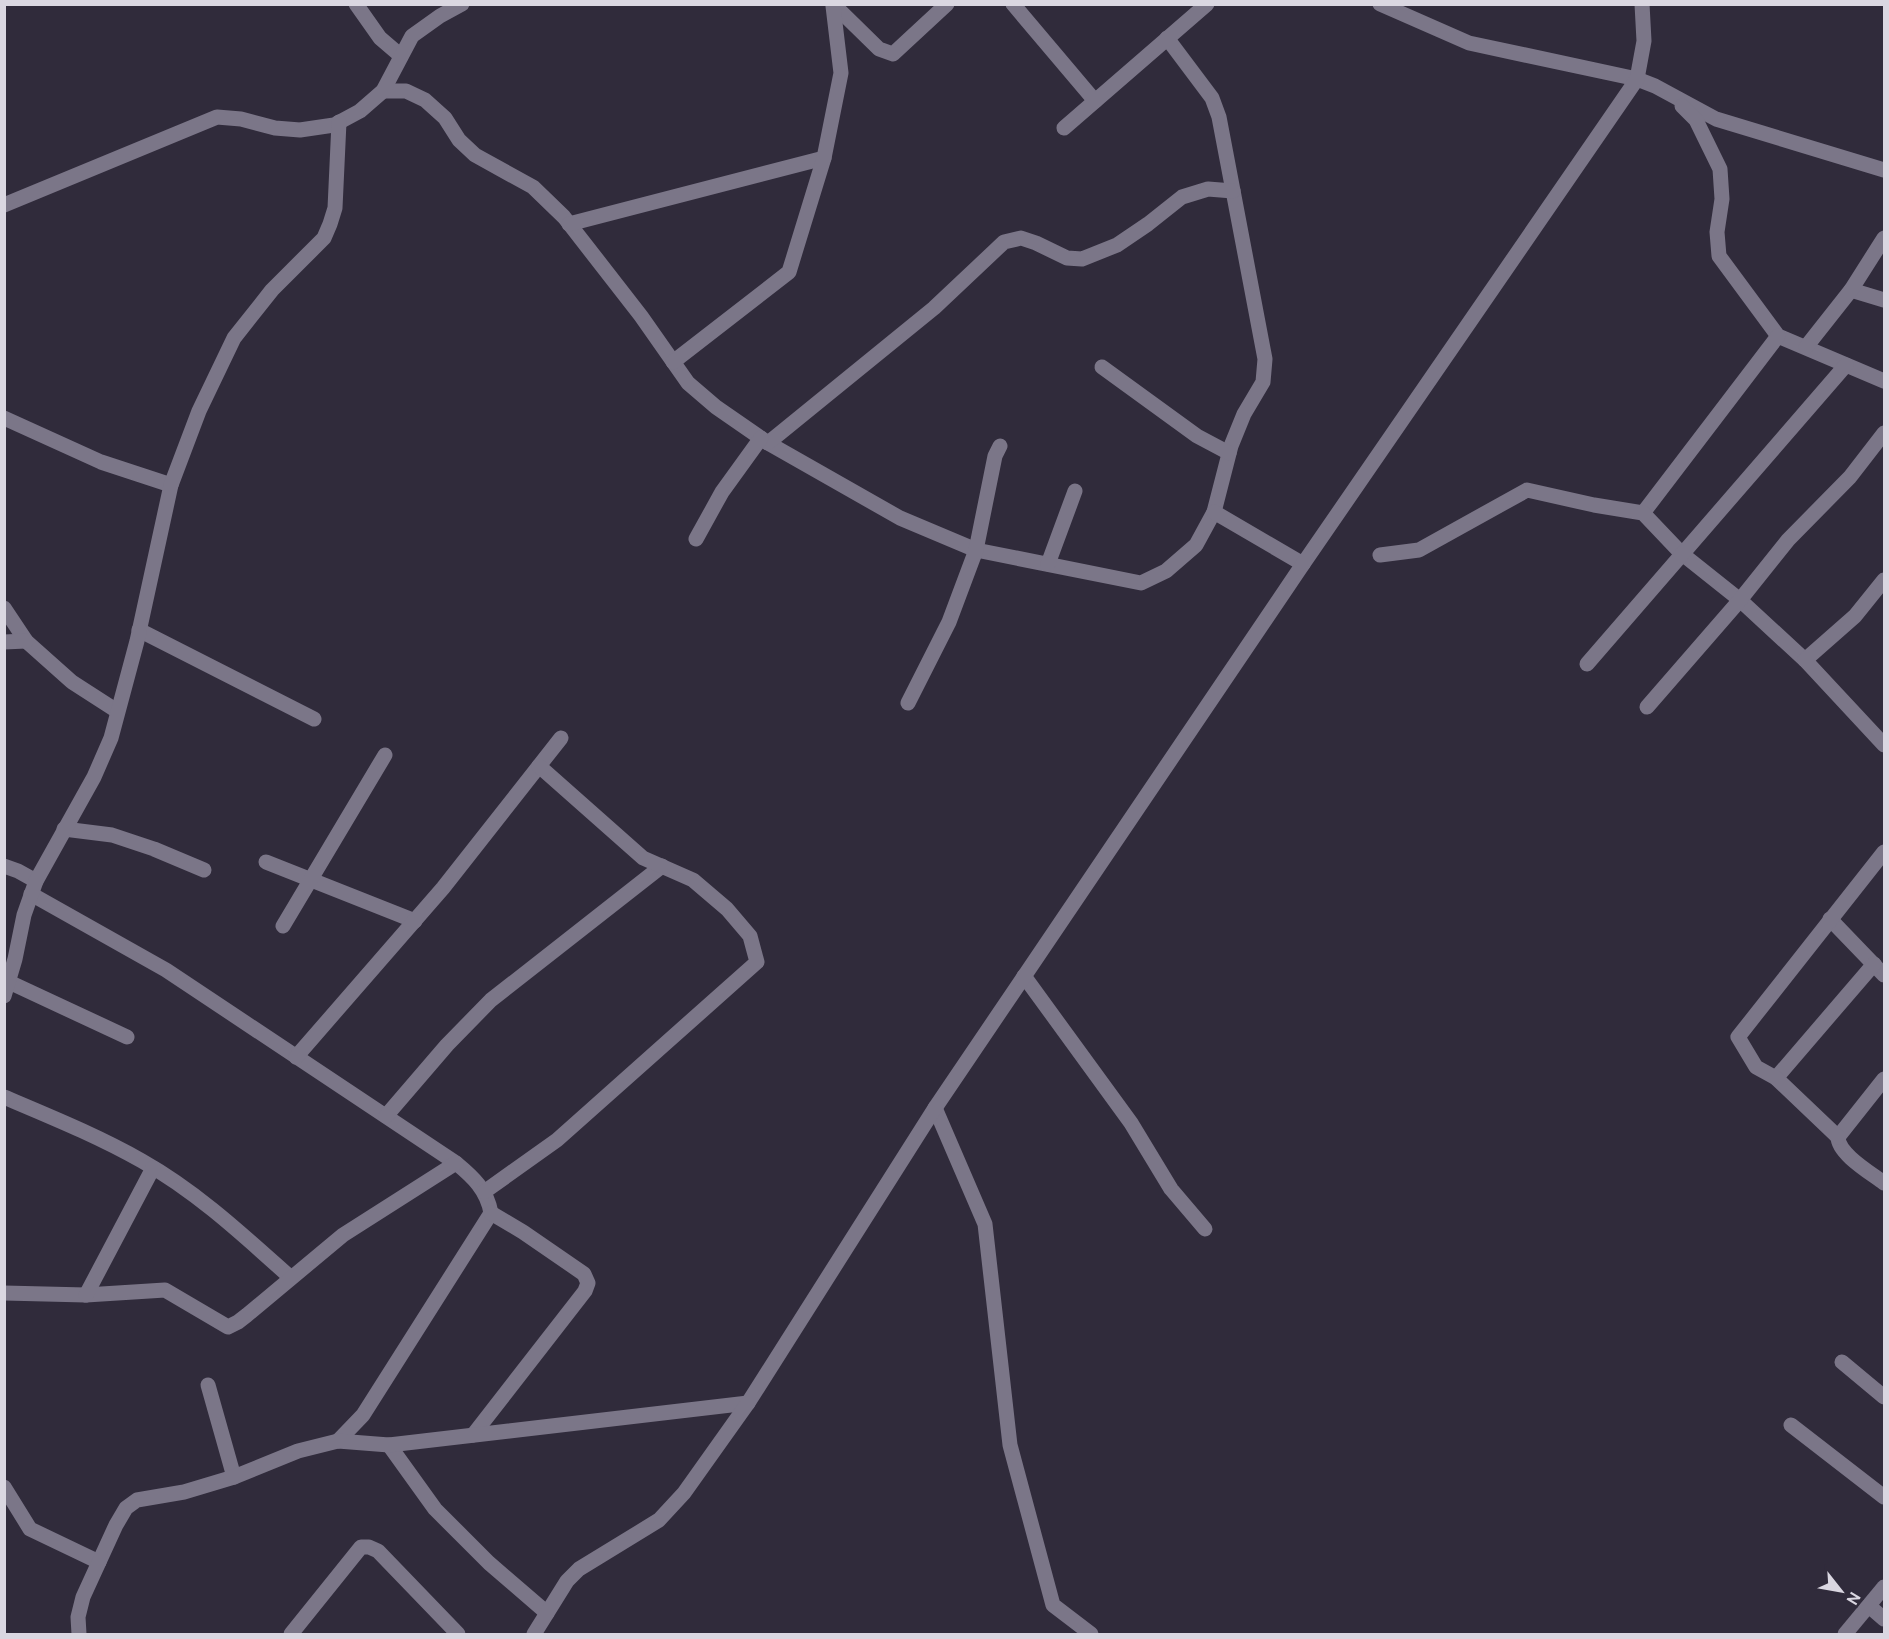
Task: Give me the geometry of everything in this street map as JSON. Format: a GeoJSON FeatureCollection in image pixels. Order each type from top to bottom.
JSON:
{"type":"FeatureCollection","features":[{"type":"Feature","properties":{"kind":"street"},"geometry":{"type":"LineString","coordinates":[[356,4],[380,38],[401,56]]}},
{"type":"Feature","properties":{"kind":"street"},"geometry":{"type":"LineString","coordinates":[[4,205],[217,117],[241,119],[275,128],[300,130],[334,125],[360,111],[383,91],[412,36],[462,4]]}},
{"type":"Feature","properties":{"kind":"street"},"geometry":{"type":"LineString","coordinates":[[833,5],[879,49],[893,54],[947,4]]}},
{"type":"Feature","properties":{"kind":"street"},"geometry":{"type":"LineString","coordinates":[[1013,4],[1095,102]]}},
{"type":"Feature","properties":{"kind":"street"},"geometry":{"type":"LineString","coordinates":[[1064,128],[1207,4]]}},
{"type":"Feature","properties":{"kind":"street"},"geometry":{"type":"LineString","coordinates":[[1380,4],[1469,43],[1637,79],[1655,86],[1716,119],[1884,170]]}},
{"type":"Feature","properties":{"kind":"street"},"geometry":{"type":"LineString","coordinates":[[534,1635],[567,1581],[579,1569],[659,1520],[684,1493],[747,1403],[935,1107],[1303,564],[1637,79],[1644,41],[1642,4]]}},
{"type":"Feature","properties":{"kind":"street"},"geometry":{"type":"LineString","coordinates":[[673,362],[789,272],[825,158],[841,73],[833,5]]}},
{"type":"Feature","properties":{"kind":"street"},"geometry":{"type":"LineString","coordinates":[[383,91],[406,91],[425,100],[445,118],[459,140],[475,155],[533,188],[569,224],[641,316],[688,383],[716,407],[764,440],[900,518],[976,550],[1140,583],[1166,571],[1196,545],[1214,512],[1229,453],[1244,414],[1263,382],[1265,359],[1220,117],[1212,98],[1167,38]]}},
{"type":"Feature","properties":{"kind":"street"},"geometry":{"type":"LineString","coordinates":[[1672,96],[1696,120],[1720,169],[1722,199],[1717,232],[1719,256],[1778,336],[1884,381]]}},
{"type":"Feature","properties":{"kind":"street"},"geometry":{"type":"LineString","coordinates":[[127,1037],[7,989],[24,915],[33,887],[94,777],[111,738],[139,630],[171,485],[199,411],[234,338],[272,290],[324,238],[330,224],[335,208],[339,122]]}},
{"type":"Feature","properties":{"kind":"street"},"geometry":{"type":"LineString","coordinates":[[569,224],[825,158]]}},
{"type":"Feature","properties":{"kind":"street"},"geometry":{"type":"LineString","coordinates":[[696,538],[722,492],[764,440],[934,308],[1004,242],[1021,238],[1067,258],[1082,259],[1117,245],[1182,197],[1208,189],[1233,191]]}},
{"type":"Feature","properties":{"kind":"street"},"geometry":{"type":"LineString","coordinates":[[1806,347],[1851,290],[1884,238]]}},
{"type":"Feature","properties":{"kind":"street"},"geometry":{"type":"LineString","coordinates":[[1851,290],[1884,300]]}},
{"type":"Feature","properties":{"kind":"street"},"geometry":{"type":"LineString","coordinates":[[1643,513],[1778,336]]}},
{"type":"Feature","properties":{"kind":"street"},"geometry":{"type":"LineString","coordinates":[[1587,664],[1846,364]]}},
{"type":"Feature","properties":{"kind":"street"},"geometry":{"type":"LineString","coordinates":[[1102,367],[1197,436],[1229,453]]}},
{"type":"Feature","properties":{"kind":"street"},"geometry":{"type":"LineString","coordinates":[[4,418],[101,462],[171,485]]}},
{"type":"Feature","properties":{"kind":"street"},"geometry":{"type":"LineString","coordinates":[[1647,707],[1740,600],[1788,540],[1850,477],[1884,433]]}},
{"type":"Feature","properties":{"kind":"street"},"geometry":{"type":"LineString","coordinates":[[908,703],[949,622],[976,550],[995,456],[1000,446]]}},
{"type":"Feature","properties":{"kind":"street"},"geometry":{"type":"LineString","coordinates":[[1380,555],[1419,550],[1527,490],[1643,513],[1681,553],[1740,600],[1804,660],[1884,745]]}},
{"type":"Feature","properties":{"kind":"street"},"geometry":{"type":"LineString","coordinates":[[1047,564],[1075,491]]}},
{"type":"Feature","properties":{"kind":"street"},"geometry":{"type":"LineString","coordinates":[[1214,512],[1303,564]]}},
{"type":"Feature","properties":{"kind":"street"},"geometry":{"type":"LineString","coordinates":[[1804,660],[1855,616],[1884,580]]}},
{"type":"Feature","properties":{"kind":"street"},"geometry":{"type":"LineString","coordinates":[[4,608],[26,641],[72,682],[117,711]]}},
{"type":"Feature","properties":{"kind":"street"},"geometry":{"type":"LineString","coordinates":[[139,630],[314,719]]}},
{"type":"Feature","properties":{"kind":"street"},"geometry":{"type":"LineString","coordinates":[[4,642],[26,641]]}},
{"type":"Feature","properties":{"kind":"street"},"geometry":{"type":"LineString","coordinates":[[296,1057],[415,921],[561,738]]}},
{"type":"Feature","properties":{"kind":"street"},"geometry":{"type":"LineString","coordinates":[[283,926],[386,754]]}},
{"type":"Feature","properties":{"kind":"street"},"geometry":{"type":"LineString","coordinates":[[484,1192],[557,1140],[757,962],[750,936],[727,909],[693,880],[643,858],[539,766]]}},
{"type":"Feature","properties":{"kind":"street"},"geometry":{"type":"LineString","coordinates":[[64,829],[112,835],[154,849],[204,870]]}},
{"type":"Feature","properties":{"kind":"street"},"geometry":{"type":"LineString","coordinates":[[1838,1137],[1776,1078],[1756,1067],[1738,1037],[1884,852]]}},
{"type":"Feature","properties":{"kind":"street"},"geometry":{"type":"LineString","coordinates":[[266,862],[415,921]]}},
{"type":"Feature","properties":{"kind":"street"},"geometry":{"type":"LineString","coordinates":[[4,866],[18,871],[33,887],[166,970],[456,1163],[474,1178],[484,1192],[491,1213],[363,1415],[338,1441]]}},
{"type":"Feature","properties":{"kind":"street"},"geometry":{"type":"LineString","coordinates":[[386,1116],[447,1045],[491,1000],[662,866]]}},
{"type":"Feature","properties":{"kind":"street"},"geometry":{"type":"LineString","coordinates":[[1776,1078],[1879,969],[1830,919]]}},
{"type":"Feature","properties":{"kind":"street"},"geometry":{"type":"LineString","coordinates":[[1024,976],[1131,1123],[1171,1189],[1205,1229]]}},
{"type":"Feature","properties":{"kind":"street"},"geometry":{"type":"LineString","coordinates":[[1884,1079],[1838,1137],[1838,1144],[1845,1152],[1884,1183]]}},
{"type":"Feature","properties":{"kind":"street"},"geometry":{"type":"LineString","coordinates":[[4,1097],[72,1126],[143,1161],[215,1210],[290,1277]]}},
{"type":"Feature","properties":{"kind":"street"},"geometry":{"type":"LineString","coordinates":[[935,1107],[985,1224],[1010,1444],[1053,1605],[1090,1635]]}},
{"type":"Feature","properties":{"kind":"street"},"geometry":{"type":"LineString","coordinates":[[4,1293],[86,1295],[165,1290],[228,1327],[247,1315],[343,1234],[456,1163]]}},
{"type":"Feature","properties":{"kind":"street"},"geometry":{"type":"LineString","coordinates":[[86,1295],[153,1168]]}},
{"type":"Feature","properties":{"kind":"street"},"geometry":{"type":"LineString","coordinates":[[473,1435],[585,1291],[588,1283],[584,1274],[491,1213]]}},
{"type":"Feature","properties":{"kind":"street"},"geometry":{"type":"LineString","coordinates":[[1842,1362],[1884,1397]]}},
{"type":"Feature","properties":{"kind":"street"},"geometry":{"type":"LineString","coordinates":[[208,1385],[234,1477]]}},
{"type":"Feature","properties":{"kind":"street"},"geometry":{"type":"LineString","coordinates":[[79,1635],[78,1617],[83,1597],[126,1508],[137,1500],[184,1492],[234,1477],[298,1451],[338,1441],[389,1445],[747,1403]]}},
{"type":"Feature","properties":{"kind":"street"},"geometry":{"type":"LineString","coordinates":[[1791,1425],[1884,1497]]}},
{"type":"Feature","properties":{"kind":"street"},"geometry":{"type":"LineString","coordinates":[[389,1445],[435,1509],[489,1563],[547,1613]]}},
{"type":"Feature","properties":{"kind":"street"},"geometry":{"type":"LineString","coordinates":[[4,1486],[30,1529],[99,1562]]}},
{"type":"Feature","properties":{"kind":"street"},"geometry":{"type":"LineString","coordinates":[[291,1635],[361,1547],[369,1547],[378,1551],[458,1635]]}},
{"type":"Feature","properties":{"kind":"street"},"geometry":{"type":"LineString","coordinates":[[1845,1635],[1884,1587]]}},
{"type":"Feature","properties":{"kind":"street"},"geometry":{"type":"LineString","coordinates":[[1869,1606],[1884,1620]]}}]}
